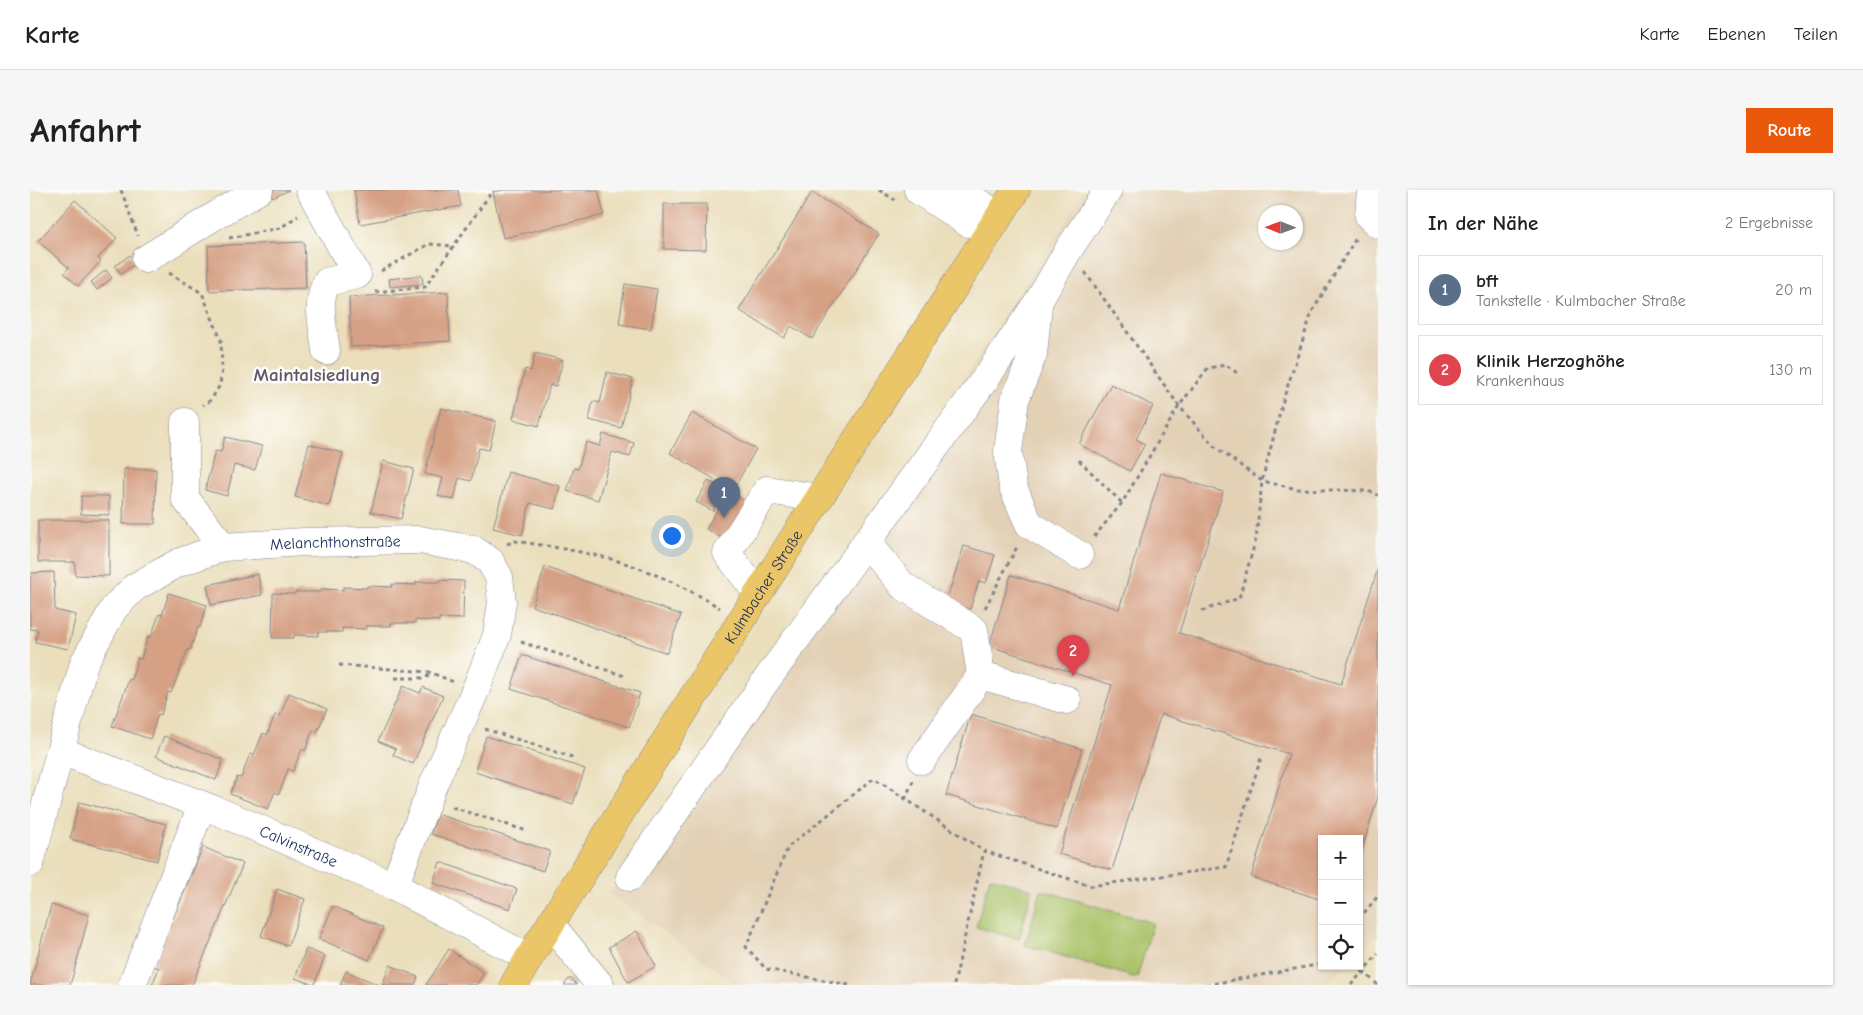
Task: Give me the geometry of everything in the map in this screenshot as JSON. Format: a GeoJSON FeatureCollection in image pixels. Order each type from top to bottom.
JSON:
{"type":"FeatureCollection","features":[{"type":"Feature","properties":{"kind":"main road","name":"Kulmbacher Straße"},"geometry":{"type":"LineString","coordinates":[[514,985],[529,958],[758,594],[1016,190]]}},
{"type":"Feature","properties":{"kind":"street"},"geometry":{"type":"LineString","coordinates":[[146,259],[259,190]]}},
{"type":"Feature","properties":{"kind":"street"},"geometry":{"type":"LineString","coordinates":[[918,190],[968,223]]}},
{"type":"Feature","properties":{"kind":"street"},"geometry":{"type":"LineString","coordinates":[[959,190],[999,216]]}},
{"type":"Feature","properties":{"kind":"street"},"geometry":{"type":"LineString","coordinates":[[630,877],[765,682],[974,395],[1038,302],[1069,249],[1108,190]]}},
{"type":"Feature","properties":{"kind":"street"},"geometry":{"type":"LineString","coordinates":[[314,197],[357,275],[327,282],[323,288],[322,307],[326,351]]}},
{"type":"Feature","properties":{"kind":"street"},"geometry":{"type":"LineString","coordinates":[[1038,302],[1032,354],[1015,400],[1008,451],[1013,487],[1029,524],[1079,555]]}},
{"type":"Feature","properties":{"kind":"street"},"geometry":{"type":"LineString","coordinates":[[185,422],[184,498],[223,546]]}},
{"type":"Feature","properties":{"kind":"street"},"geometry":{"type":"LineString","coordinates":[[758,594],[727,553],[767,490],[820,498]]}},
{"type":"Feature","properties":{"kind":"street","name":"Melanchthonstraße"},"geometry":{"type":"LineString","coordinates":[[30,863],[84,663],[114,608],[135,587],[178,563],[223,546],[304,542],[420,540],[474,550],[490,561],[499,577],[502,602],[497,635],[476,690],[428,799],[394,886]]}},
{"type":"Feature","properties":{"kind":"street"},"geometry":{"type":"LineString","coordinates":[[866,542],[903,586],[974,630],[982,675],[922,760]]}},
{"type":"Feature","properties":{"kind":"street"},"geometry":{"type":"LineString","coordinates":[[982,675],[1067,700]]}},
{"type":"Feature","properties":{"kind":"street","name":"Calvinstraße"},"geometry":{"type":"LineString","coordinates":[[61,751],[202,805],[394,886],[529,958]]}},
{"type":"Feature","properties":{"kind":"street"},"geometry":{"type":"LineString","coordinates":[[132,985],[202,805]]}},
{"type":"Feature","properties":{"kind":"street"},"geometry":{"type":"LineString","coordinates":[[551,925],[600,985]]}},
{"type":"Feature","properties":{"kind":"path"},"geometry":{"type":"LineString","coordinates":[[121,190],[146,259],[202,293],[221,340],[222,370],[220,385],[211,400],[193,410],[185,422]]}},
{"type":"Feature","properties":{"kind":"path"},"geometry":{"type":"LineString","coordinates":[[453,246],[429,244],[380,271],[357,275],[363,293],[425,287],[493,190]]}},
{"type":"Feature","properties":{"kind":"path"},"geometry":{"type":"LineString","coordinates":[[226,238],[280,228],[314,197]]}},
{"type":"Feature","properties":{"kind":"path"},"geometry":{"type":"LineString","coordinates":[[1202,611],[1239,598],[1256,539],[1262,481],[1284,397],[1312,312],[1373,210]]}},
{"type":"Feature","properties":{"kind":"path"},"geometry":{"type":"LineString","coordinates":[[1069,249],[1179,406],[1214,446],[1262,481],[1297,489],[1368,491],[1378,495]]}},
{"type":"Feature","properties":{"kind":"path"},"geometry":{"type":"LineString","coordinates":[[1079,555],[1122,503],[1179,406],[1208,368],[1226,365],[1240,375]]}},
{"type":"Feature","properties":{"kind":"path"},"geometry":{"type":"LineString","coordinates":[[1079,460],[1122,503]]}},
{"type":"Feature","properties":{"kind":"path"},"geometry":{"type":"LineString","coordinates":[[974,630],[1029,524]]}},
{"type":"Feature","properties":{"kind":"path"},"geometry":{"type":"LineString","coordinates":[[481,555],[515,541],[616,560],[692,590],[722,610]]}},
{"type":"Feature","properties":{"kind":"path"},"geometry":{"type":"LineString","coordinates":[[497,635],[625,676]]}},
{"type":"Feature","properties":{"kind":"path"},"geometry":{"type":"LineString","coordinates":[[340,665],[429,672],[443,677]]}},
{"type":"Feature","properties":{"kind":"path"},"geometry":{"type":"LineString","coordinates":[[395,678],[428,678],[429,672]]}},
{"type":"Feature","properties":{"kind":"path"},"geometry":{"type":"LineString","coordinates":[[461,722],[575,758]]}},
{"type":"Feature","properties":{"kind":"path"},"geometry":{"type":"LineString","coordinates":[[849,985],[766,969],[746,947],[788,847],[874,778],[984,851],[1091,886],[1226,867],[1262,755]]}},
{"type":"Feature","properties":{"kind":"path"},"geometry":{"type":"LineString","coordinates":[[428,799],[527,831]]}},
{"type":"Feature","properties":{"kind":"path"},"geometry":{"type":"LineString","coordinates":[[954,985],[984,851]]}},
{"type":"Feature","properties":{"kind":"path"},"geometry":{"type":"LineString","coordinates":[[1363,914],[1378,896]]}},
{"type":"Feature","properties":{"kind":"path"},"geometry":{"type":"LineString","coordinates":[[1350,985],[1378,954]]}},
{"type":"Feature","properties":{"kind":"path"},"geometry":{"type":"LineString","coordinates":[[1206,985],[1318,965]]}},
{"type":"Feature","properties":{"kind":"path"},"geometry":{"type":"LineString","coordinates":[[1362,972],[1378,985]]}},
{"type":"Feature","properties":{"kind":"shaded area"},"geometry":{"type":"Polygon","coordinates":[[[1085,190],[1378,190],[1378,934],[1363,949],[1363,835],[1318,835],[1318,970],[1341,970],[1326,985],[738,985],[609,893],[666,821],[868,531],[1085,190]]]}},
{"type":"Feature","properties":{"kind":"green space"},"geometry":{"type":"Polygon","coordinates":[[[990,877],[1032,889],[1019,939],[976,927],[990,877]]]}},
{"type":"Feature","properties":{"kind":"green space"},"geometry":{"type":"Polygon","coordinates":[[[1041,890],[1153,923],[1137,978],[1025,945],[1041,890]]]}},
{"type":"Feature","properties":{"kind":"building"},"geometry":{"type":"Polygon","coordinates":[[[269,190],[289,190],[273,198],[269,190]]]}},
{"type":"Feature","properties":{"kind":"building"},"geometry":{"type":"Polygon","coordinates":[[[354,190],[458,190],[461,206],[360,224],[354,190]]]}},
{"type":"Feature","properties":{"kind":"building"},"geometry":{"type":"Polygon","coordinates":[[[504,190],[598,190],[604,215],[503,238],[493,192],[504,190]]]}},
{"type":"Feature","properties":{"kind":"building"},"geometry":{"type":"Polygon","coordinates":[[[812,192],[879,234],[812,339],[791,326],[784,338],[739,310],[812,192]]]}},
{"type":"Feature","properties":{"kind":"building"},"geometry":{"type":"Polygon","coordinates":[[[75,200],[117,238],[98,258],[101,261],[78,286],[64,273],[69,268],[38,241],[75,200]]]}},
{"type":"Feature","properties":{"kind":"building"},"geometry":{"type":"Polygon","coordinates":[[[664,204],[707,204],[706,250],[664,249],[664,204]]]}},
{"type":"Feature","properties":{"kind":"building"},"geometry":{"type":"Polygon","coordinates":[[[304,242],[306,288],[209,291],[208,246],[304,242]]]}},
{"type":"Feature","properties":{"kind":"building"},"geometry":{"type":"Polygon","coordinates":[[[130,255],[136,263],[121,274],[115,266],[130,255]]]}},
{"type":"Feature","properties":{"kind":"building"},"geometry":{"type":"Polygon","coordinates":[[[106,270],[112,278],[97,290],[91,282],[106,270]]]}},
{"type":"Feature","properties":{"kind":"building"},"geometry":{"type":"Polygon","coordinates":[[[422,275],[423,284],[390,287],[389,279],[422,275]]]}},
{"type":"Feature","properties":{"kind":"building"},"geometry":{"type":"Polygon","coordinates":[[[625,284],[657,289],[651,329],[619,324],[625,284]]]}},
{"type":"Feature","properties":{"kind":"building"},"geometry":{"type":"Polygon","coordinates":[[[448,292],[450,341],[351,347],[349,297],[448,292]]]}},
{"type":"Feature","properties":{"kind":"building"},"geometry":{"type":"Polygon","coordinates":[[[535,353],[563,360],[556,386],[550,385],[539,426],[513,419],[525,369],[531,371],[535,353]]]}},
{"type":"Feature","properties":{"kind":"building"},"geometry":{"type":"Polygon","coordinates":[[[607,372],[633,379],[621,428],[589,420],[593,401],[600,403],[607,372]]]}},
{"type":"Feature","properties":{"kind":"building"},"geometry":{"type":"Polygon","coordinates":[[[1111,384],[1153,406],[1136,439],[1145,444],[1130,471],[1079,444],[1111,384]]]}},
{"type":"Feature","properties":{"kind":"building"},"geometry":{"type":"Polygon","coordinates":[[[441,408],[496,421],[489,450],[479,448],[471,481],[459,478],[454,500],[438,496],[443,478],[425,474],[441,408]]]}},
{"type":"Feature","properties":{"kind":"building"},"geometry":{"type":"Polygon","coordinates":[[[692,413],[756,449],[733,490],[670,453],[692,413]]]}},
{"type":"Feature","properties":{"kind":"building"},"geometry":{"type":"Polygon","coordinates":[[[603,434],[634,443],[630,457],[612,452],[598,500],[567,491],[574,468],[578,469],[586,442],[600,446],[603,434]]]}},
{"type":"Feature","properties":{"kind":"building"},"geometry":{"type":"Polygon","coordinates":[[[225,437],[262,446],[255,470],[234,465],[227,496],[205,490],[215,451],[221,452],[225,437]]]}},
{"type":"Feature","properties":{"kind":"building"},"geometry":{"type":"Polygon","coordinates":[[[309,444],[343,453],[329,506],[295,497],[309,444]]]}},
{"type":"Feature","properties":{"kind":"building"},"geometry":{"type":"Polygon","coordinates":[[[383,461],[414,469],[401,519],[371,512],[383,461]]]}},
{"type":"Feature","properties":{"kind":"building"},"geometry":{"type":"Polygon","coordinates":[[[124,469],[156,469],[155,524],[123,524],[124,469]]]}},
{"type":"Feature","properties":{"kind":"building"},"geometry":{"type":"Polygon","coordinates":[[[508,472],[560,486],[554,509],[530,503],[522,535],[493,528],[508,472]]]}},
{"type":"Feature","properties":{"kind":"building"},"geometry":{"type":"Polygon","coordinates":[[[1161,473],[1223,492],[1179,633],[1341,684],[1378,568],[1378,797],[1363,845],[1363,835],[1318,835],[1318,899],[1251,877],[1289,754],[1161,714],[1112,870],[1059,854],[1112,685],[989,646],[1011,575],[1119,609],[1161,473]]]}},
{"type":"Feature","properties":{"kind":"building"},"geometry":{"type":"Polygon","coordinates":[[[708,481],[725,490],[713,511],[696,502],[708,481]]]}},
{"type":"Feature","properties":{"kind":"building"},"geometry":{"type":"Polygon","coordinates":[[[728,491],[766,514],[744,551],[706,529],[728,491]]]}},
{"type":"Feature","properties":{"kind":"building"},"geometry":{"type":"Polygon","coordinates":[[[81,496],[109,496],[109,515],[81,514],[81,496]]]}},
{"type":"Feature","properties":{"kind":"building"},"geometry":{"type":"Polygon","coordinates":[[[38,520],[109,520],[109,576],[75,575],[75,562],[38,562],[38,520]]]}},
{"type":"Feature","properties":{"kind":"building"},"geometry":{"type":"Polygon","coordinates":[[[964,546],[995,555],[986,583],[979,581],[970,609],[946,602],[964,546]]]}},
{"type":"Feature","properties":{"kind":"building"},"geometry":{"type":"Polygon","coordinates":[[[545,567],[681,615],[667,653],[532,606],[545,567]]]}},
{"type":"Feature","properties":{"kind":"building"},"geometry":{"type":"Polygon","coordinates":[[[54,572],[55,610],[76,615],[68,649],[35,642],[38,630],[30,629],[30,573],[54,572]]]}},
{"type":"Feature","properties":{"kind":"building"},"geometry":{"type":"Polygon","coordinates":[[[258,574],[262,595],[211,605],[207,585],[258,574]]]}},
{"type":"Feature","properties":{"kind":"building"},"geometry":{"type":"Polygon","coordinates":[[[440,580],[464,581],[463,619],[415,620],[415,623],[391,623],[391,626],[366,626],[366,629],[342,628],[342,632],[318,632],[318,636],[294,635],[294,638],[272,638],[273,593],[320,592],[320,589],[343,590],[343,587],[392,587],[392,584],[416,585],[416,582],[440,582],[440,580]]]}},
{"type":"Feature","properties":{"kind":"building"},"geometry":{"type":"Polygon","coordinates":[[[169,593],[207,605],[200,627],[198,627],[190,650],[188,649],[171,693],[168,692],[161,715],[158,714],[150,739],[112,726],[138,658],[141,659],[148,636],[151,637],[159,614],[162,615],[169,593]]]}},
{"type":"Feature","properties":{"kind":"building"},"geometry":{"type":"Polygon","coordinates":[[[522,655],[640,693],[629,727],[511,689],[522,655]]]}},
{"type":"Feature","properties":{"kind":"building"},"geometry":{"type":"Polygon","coordinates":[[[403,686],[420,693],[423,687],[443,696],[413,764],[393,755],[396,749],[378,741],[403,686]]]}},
{"type":"Feature","properties":{"kind":"building"},"geometry":{"type":"Polygon","coordinates":[[[289,693],[327,709],[317,732],[313,730],[305,751],[302,749],[293,771],[288,769],[279,794],[275,792],[268,809],[230,794],[237,777],[241,778],[250,754],[254,755],[263,733],[267,735],[275,715],[280,716],[289,693]]]}},
{"type":"Feature","properties":{"kind":"building"},"geometry":{"type":"Polygon","coordinates":[[[971,714],[1082,749],[1057,829],[946,795],[971,714]]]}},
{"type":"Feature","properties":{"kind":"building"},"geometry":{"type":"Polygon","coordinates":[[[164,736],[223,760],[216,780],[156,756],[164,736]]]}},
{"type":"Feature","properties":{"kind":"building"},"geometry":{"type":"Polygon","coordinates":[[[486,736],[585,769],[573,804],[475,772],[486,736]]]}},
{"type":"Feature","properties":{"kind":"building"},"geometry":{"type":"Polygon","coordinates":[[[79,802],[166,824],[157,861],[70,839],[79,802]]]}},
{"type":"Feature","properties":{"kind":"building"},"geometry":{"type":"Polygon","coordinates":[[[437,814],[550,851],[543,871],[431,834],[437,814]]]}},
{"type":"Feature","properties":{"kind":"building"},"geometry":{"type":"Polygon","coordinates":[[[203,847],[243,864],[192,985],[152,985],[159,968],[153,966],[203,847]]]}},
{"type":"Feature","properties":{"kind":"building"},"geometry":{"type":"Polygon","coordinates":[[[440,862],[517,889],[510,909],[433,883],[440,862]]]}},
{"type":"Feature","properties":{"kind":"building"},"geometry":{"type":"Polygon","coordinates":[[[277,889],[305,899],[288,946],[261,936],[277,889]]]}},
{"type":"Feature","properties":{"kind":"building"},"geometry":{"type":"Polygon","coordinates":[[[51,905],[89,915],[70,985],[30,985],[51,905]]]}},
{"type":"Feature","properties":{"kind":"building"},"geometry":{"type":"Polygon","coordinates":[[[333,906],[383,928],[369,960],[319,939],[333,906]]]}},
{"type":"Feature","properties":{"kind":"building"},"geometry":{"type":"Polygon","coordinates":[[[637,931],[656,966],[628,982],[609,947],[637,931]]]}},
{"type":"Feature","properties":{"kind":"building"},"geometry":{"type":"Polygon","coordinates":[[[306,949],[325,956],[314,985],[295,978],[306,949]]]}},
{"type":"Feature","properties":{"kind":"building"},"geometry":{"type":"Polygon","coordinates":[[[449,949],[484,973],[476,985],[426,985],[449,949]]]}},
{"type":"Feature","properties":{"kind":"building"},"geometry":{"type":"Polygon","coordinates":[[[390,965],[418,977],[415,985],[382,985],[390,965]]]}},
{"type":"Feature","properties":{"kind":"building"},"geometry":{"type":"Polygon","coordinates":[[[346,971],[379,985],[340,985],[346,971]]]}},
{"type":"Feature","properties":{"kind":"building"},"geometry":{"type":"Polygon","coordinates":[[[570,978],[577,985],[564,985],[570,978]]]}},
{"type":"Feature","properties":{"kind":"place","name":"bft"},"geometry":{"type":"Point","coordinates":[724,518]}},
{"type":"Feature","properties":{"kind":"place","name":"Klinik Herzoghöhe"},"geometry":{"type":"Point","coordinates":[1073,676]}},
{"type":"Feature","properties":{"kind":"district","name":"Maintalsiedlung"},"geometry":{"type":"Point","coordinates":[317,374]}}]}
